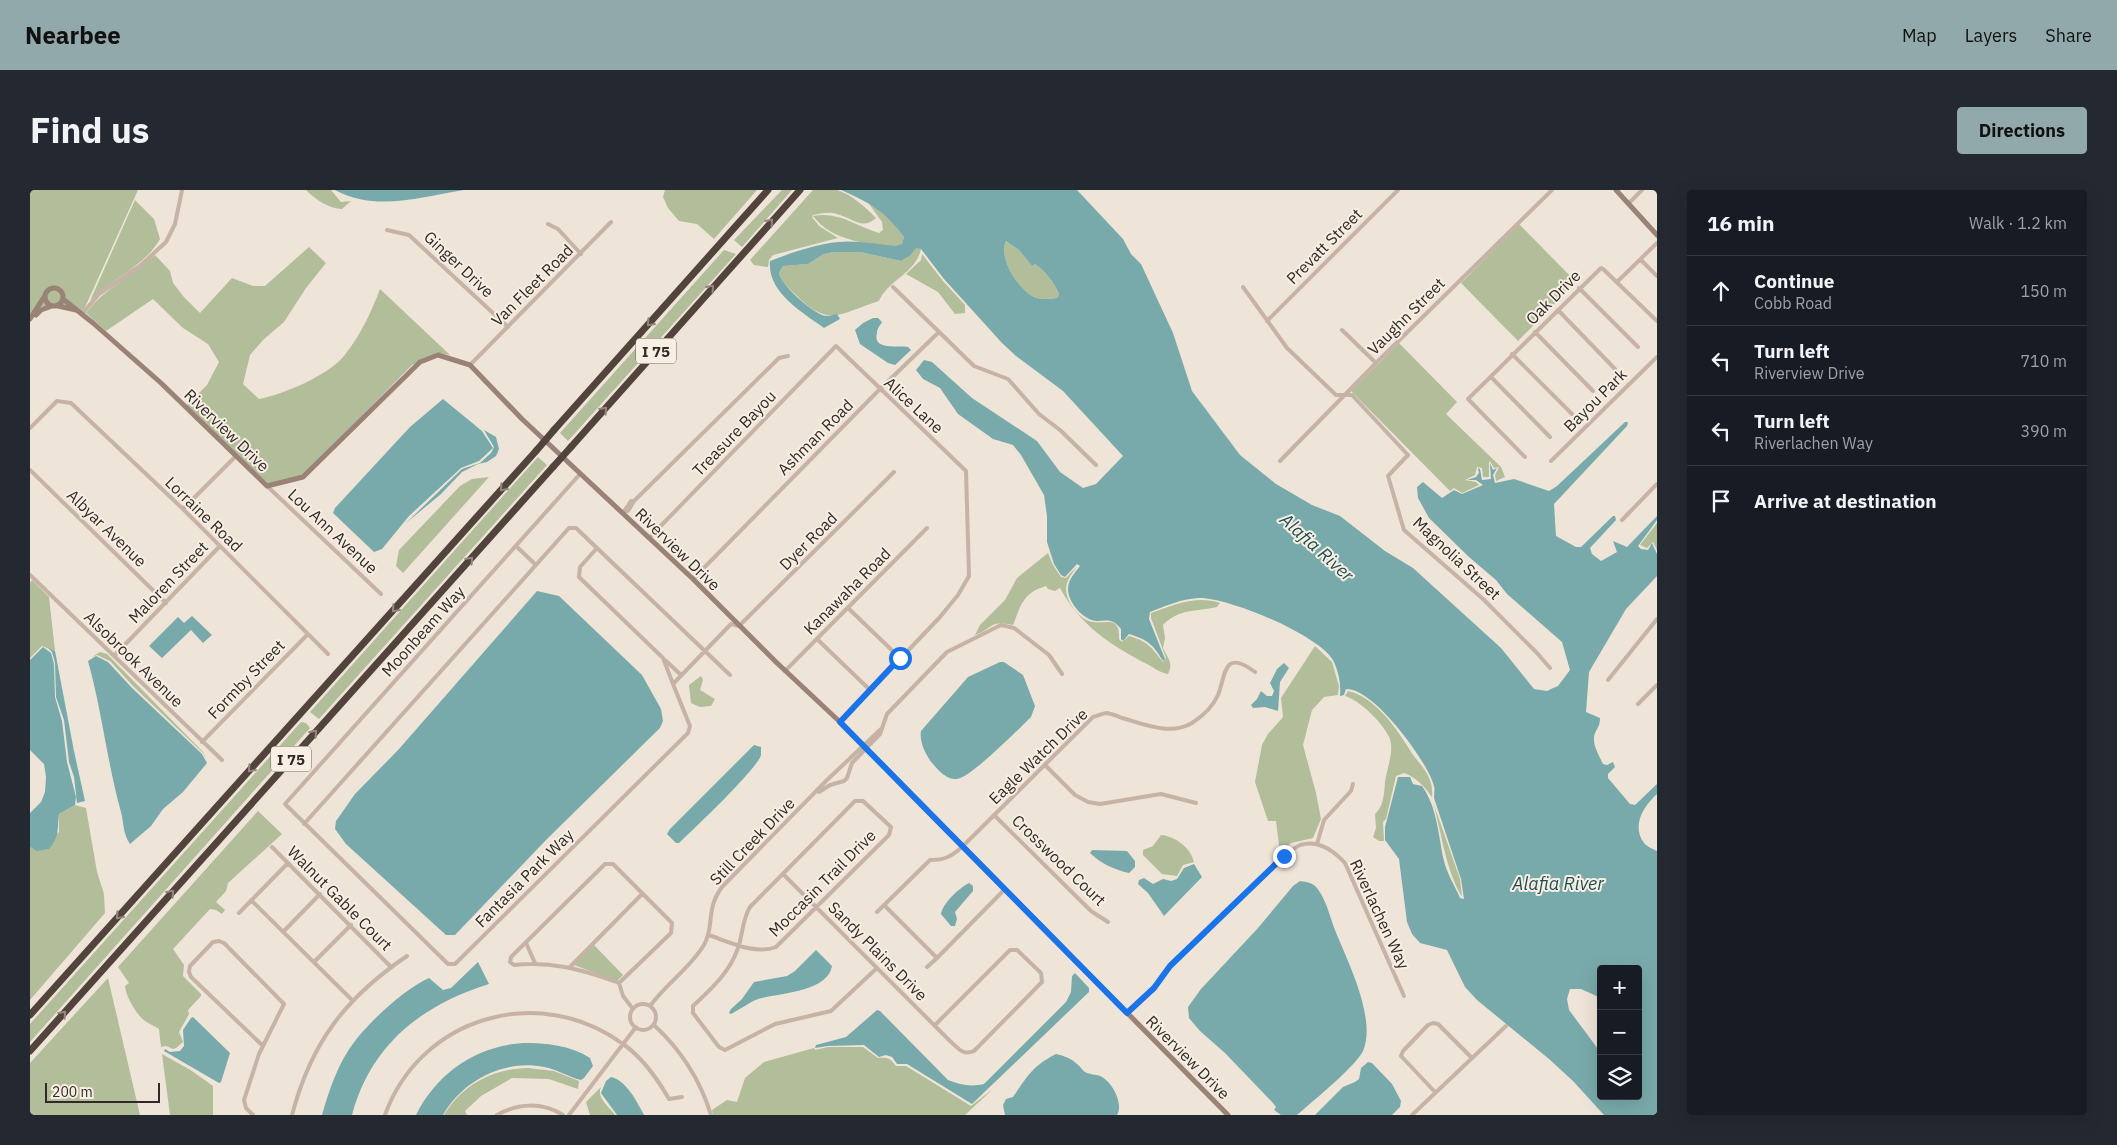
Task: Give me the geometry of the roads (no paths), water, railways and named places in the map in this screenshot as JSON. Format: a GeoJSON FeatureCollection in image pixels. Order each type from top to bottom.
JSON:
{"type":"FeatureCollection","features":[{"type":"Feature","properties":{"kind":"highway","name":"I 75"},"geometry":{"type":"LineString","coordinates":[[30,1015],[768,190]]}},
{"type":"Feature","properties":{"kind":"highway","name":"I 75"},"geometry":{"type":"LineString","coordinates":[[30,1051],[800,190]]}},
{"type":"Feature","properties":{"kind":"street"},"geometry":{"type":"LineString","coordinates":[[81,312],[100,294],[141,265],[166,242],[175,224],[182,190]]}},
{"type":"Feature","properties":{"kind":"street","name":"Prevatt Street"},"geometry":{"type":"LineString","coordinates":[[1268,320],[1398,190]]}},
{"type":"Feature","properties":{"kind":"street","name":"Vaughn Street"},"geometry":{"type":"LineString","coordinates":[[1280,461],[1376,363],[1552,190]]}},
{"type":"Feature","properties":{"kind":"street"},"geometry":{"type":"LineString","coordinates":[[1616,190],[1657,235]]}},
{"type":"Feature","properties":{"kind":"street"},"geometry":{"type":"LineString","coordinates":[[1628,204],[1642,190]]}},
{"type":"Feature","properties":{"kind":"street","name":"Van Fleet Road"},"geometry":{"type":"LineString","coordinates":[[470,365],[611,222]]}},
{"type":"Feature","properties":{"kind":"street"},"geometry":{"type":"LineString","coordinates":[[548,224],[558,229],[581,254]]}},
{"type":"Feature","properties":{"kind":"street","name":"Ginger Drive"},"geometry":{"type":"LineString","coordinates":[[387,230],[408,235],[508,327]]}},
{"type":"Feature","properties":{"kind":"street"},"geometry":{"type":"LineString","coordinates":[[1657,243],[1617,282],[1657,321]]}},
{"type":"Feature","properties":{"kind":"street"},"geometry":{"type":"LineString","coordinates":[[1641,260],[1657,276]]}},
{"type":"Feature","properties":{"kind":"street","name":"Oak Drive"},"geometry":{"type":"LineString","coordinates":[[1525,456],[1468,399],[1600,268],[1603,268],[1617,282]]}},
{"type":"Feature","properties":{"kind":"street"},"geometry":{"type":"LineString","coordinates":[[893,287],[974,366],[1008,380],[1039,414],[1060,430],[1096,465]]}},
{"type":"Feature","properties":{"kind":"street"},"geometry":{"type":"LineString","coordinates":[[1243,287],[1287,348],[1336,394],[1345,394]]}},
{"type":"Feature","properties":{"kind":"street","name":"Riverview Drive"},"geometry":{"type":"LineString","coordinates":[[45,297],[47,292],[54,288],[61,291],[63,300],[81,312],[160,383],[237,455],[267,486],[303,477],[420,362],[438,355],[470,365],[580,474],[693,579],[785,672],[840,722],[1228,1115]]}},
{"type":"Feature","properties":{"kind":"street"},"geometry":{"type":"LineString","coordinates":[[1579,288],[1638,347]]}},
{"type":"Feature","properties":{"kind":"street"},"geometry":{"type":"LineString","coordinates":[[45,297],[47,303],[55,306]]}},
{"type":"Feature","properties":{"kind":"street"},"geometry":{"type":"LineString","coordinates":[[30,320],[45,297]]}},
{"type":"Feature","properties":{"kind":"street"},"geometry":{"type":"LineString","coordinates":[[30,320],[41,310],[55,306],[63,300]]}},
{"type":"Feature","properties":{"kind":"street","name":"Riverview Drive"},"geometry":{"type":"LineString","coordinates":[[55,306],[81,312]]}},
{"type":"Feature","properties":{"kind":"street"},"geometry":{"type":"LineString","coordinates":[[1558,310],[1615,368]]}},
{"type":"Feature","properties":{"kind":"street"},"geometry":{"type":"LineString","coordinates":[[1342,330],[1376,363]]}},
{"type":"Feature","properties":{"kind":"street","name":"Ashman Road"},"geometry":{"type":"LineString","coordinates":[[693,579],[879,390],[939,332]]}},
{"type":"Feature","properties":{"kind":"street"},"geometry":{"type":"LineString","coordinates":[[1535,332],[1594,391]]}},
{"type":"Feature","properties":{"kind":"street","name":"Alice Lane"},"geometry":{"type":"LineString","coordinates":[[836,346],[879,390],[966,471],[968,484],[968,576],[952,602],[900,658]]}},
{"type":"Feature","properties":{"kind":"street","name":"Treasure Bayou"},"geometry":{"type":"LineString","coordinates":[[649,538],[836,346]]}},
{"type":"Feature","properties":{"kind":"street"},"geometry":{"type":"LineString","coordinates":[[1512,354],[1572,414]]}},
{"type":"Feature","properties":{"kind":"street"},"geometry":{"type":"LineString","coordinates":[[623,512],[628,511],[634,501],[779,358],[788,356]]}},
{"type":"Feature","properties":{"kind":"street","name":"Bayou Park"},"geometry":{"type":"LineString","coordinates":[[1551,462],[1657,357]]}},
{"type":"Feature","properties":{"kind":"street"},"geometry":{"type":"LineString","coordinates":[[1491,377],[1550,437]]}},
{"type":"Feature","properties":{"kind":"street","name":"Magnolia Street"},"geometry":{"type":"LineString","coordinates":[[1345,394],[1352,395],[1408,455],[1388,476],[1404,530],[1483,599],[1537,652],[1550,668]]}},
{"type":"Feature","properties":{"kind":"street","name":"Lorraine Road"},"geometry":{"type":"LineString","coordinates":[[30,428],[57,401],[70,403],[183,510],[328,654]]}},
{"type":"Feature","properties":{"kind":"street"},"geometry":{"type":"LineString","coordinates":[[183,510],[237,455]]}},
{"type":"Feature","properties":{"kind":"street","name":"Albyar Avenue"},"geometry":{"type":"LineString","coordinates":[[30,470],[166,603]]}},
{"type":"Feature","properties":{"kind":"street","name":"Dyer Road"},"geometry":{"type":"LineString","coordinates":[[739,626],[894,472]]}},
{"type":"Feature","properties":{"kind":"street","name":"Moonbeam Way"},"geometry":{"type":"LineString","coordinates":[[284,804],[580,474]]}},
{"type":"Feature","properties":{"kind":"street"},"geometry":{"type":"LineString","coordinates":[[1622,520],[1657,484]]}},
{"type":"Feature","properties":{"kind":"street","name":"Lou Ann Avenue"},"geometry":{"type":"LineString","coordinates":[[267,486],[381,594]]}},
{"type":"Feature","properties":{"kind":"street"},"geometry":{"type":"LineString","coordinates":[[304,824],[569,528],[576,528],[730,675]]}},
{"type":"Feature","properties":{"kind":"street","name":"Kanawaha Road"},"geometry":{"type":"LineString","coordinates":[[785,672],[927,528]]}},
{"type":"Feature","properties":{"kind":"street","name":"Maloren Street"},"geometry":{"type":"LineString","coordinates":[[114,656],[220,546]]}},
{"type":"Feature","properties":{"kind":"street"},"geometry":{"type":"LineString","coordinates":[[516,546],[536,565]]}},
{"type":"Feature","properties":{"kind":"street"},"geometry":{"type":"LineString","coordinates":[[597,548],[580,566],[579,577],[681,675]]}},
{"type":"Feature","properties":{"kind":"street","name":"Alsobrook Avenue"},"geometry":{"type":"LineString","coordinates":[[30,575],[222,760]]}},
{"type":"Feature","properties":{"kind":"street"},"geometry":{"type":"LineString","coordinates":[[840,722],[900,658],[848,608]]}},
{"type":"Feature","properties":{"kind":"street"},"geometry":{"type":"LineString","coordinates":[[1608,680],[1657,620]]}},
{"type":"Feature","properties":{"kind":"street"},"geometry":{"type":"LineString","coordinates":[[673,684],[731,624],[739,626]]}},
{"type":"Feature","properties":{"kind":"street"},"geometry":{"type":"LineString","coordinates":[[834,774],[839,783],[847,778],[852,763],[881,729],[887,714],[947,652],[1001,625],[1014,628],[1049,655],[1062,674]]}},
{"type":"Feature","properties":{"kind":"street","name":"Formby Street"},"geometry":{"type":"LineString","coordinates":[[202,742],[308,634]]}},
{"type":"Feature","properties":{"kind":"street"},"geometry":{"type":"LineString","coordinates":[[817,639],[870,690]]}},
{"type":"Feature","properties":{"kind":"street","name":"Fantasia Park Way"},"geometry":{"type":"LineString","coordinates":[[284,804],[448,964],[455,964],[688,733],[690,726],[663,658]]}},
{"type":"Feature","properties":{"kind":"street","name":"Eagle Watch Drive"},"geometry":{"type":"LineString","coordinates":[[877,912],[930,860],[949,858],[962,847],[1093,717],[1107,713],[1155,728],[1172,729],[1191,724],[1207,711],[1214,702],[1219,693],[1224,672],[1228,666],[1237,663],[1255,672]]}},
{"type":"Feature","properties":{"kind":"street"},"geometry":{"type":"LineString","coordinates":[[1638,704],[1657,685]]}},
{"type":"Feature","properties":{"kind":"street","name":"Still Creek Drive"},"geometry":{"type":"LineString","coordinates":[[650,1006],[664,988],[697,955],[709,936],[712,905],[722,887],[834,774],[865,748]]}},
{"type":"Feature","properties":{"kind":"street"},"geometry":{"type":"LineString","coordinates":[[1045,765],[1075,795],[1088,802],[1100,804],[1161,794],[1196,803]]}},
{"type":"Feature","properties":{"kind":"street","name":"Still Creek Drive"},"geometry":{"type":"LineString","coordinates":[[815,794],[830,785],[839,783]]}},
{"type":"Feature","properties":{"kind":"street"},"geometry":{"type":"LineString","coordinates":[[1127,1013],[1154,988],[1170,966],[1284,856],[1300,845],[1317,844],[1324,820],[1351,791],[1353,784]]}},
{"type":"Feature","properties":{"kind":"street","name":"Moccasin Trail Drive"},"geometry":{"type":"LineString","coordinates":[[709,936],[739,945],[762,951],[776,948],[889,834],[891,827],[863,801],[855,801],[750,907],[743,923],[739,945],[733,962],[694,1006],[693,1013],[719,1047],[725,1050],[775,1024],[831,1011],[840,1005],[877,968]]}},
{"type":"Feature","properties":{"kind":"street","name":"Crosswood Court"},"geometry":{"type":"LineString","coordinates":[[994,815],[1091,911],[1108,922]]}},
{"type":"Feature","properties":{"kind":"street","name":"Riverlachen Way"},"geometry":{"type":"LineString","coordinates":[[1317,844],[1335,851],[1345,864],[1404,996]]}},
{"type":"Feature","properties":{"kind":"street","name":"Walnut Gable Court"},"geometry":{"type":"LineString","coordinates":[[272,847],[391,967]]}},
{"type":"Feature","properties":{"kind":"street"},"geometry":{"type":"LineString","coordinates":[[239,913],[288,863]]}},
{"type":"Feature","properties":{"kind":"street"},"geometry":{"type":"LineString","coordinates":[[605,864],[613,864],[672,923],[671,933],[619,983],[570,967],[535,963],[514,965],[510,962],[511,957],[605,864]]}},
{"type":"Feature","properties":{"kind":"street","name":"Sandy Plains Drive"},"geometry":{"type":"LineString","coordinates":[[783,874],[877,968],[935,1025],[963,1052],[969,1054],[974,1051],[1042,982],[1041,974],[1017,950],[1010,950],[935,1025]]}},
{"type":"Feature","properties":{"kind":"street"},"geometry":{"type":"LineString","coordinates":[[927,967],[1004,890]]}},
{"type":"Feature","properties":{"kind":"street"},"geometry":{"type":"LineString","coordinates":[[283,932],[320,894]]}},
{"type":"Feature","properties":{"kind":"street"},"geometry":{"type":"LineString","coordinates":[[570,967],[642,894]]}},
{"type":"Feature","properties":{"kind":"street"},"geometry":{"type":"LineString","coordinates":[[251,900],[352,1000]]}},
{"type":"Feature","properties":{"kind":"street"},"geometry":{"type":"LineString","coordinates":[[884,905],[937,958]]}},
{"type":"Feature","properties":{"kind":"street"},"geometry":{"type":"LineString","coordinates":[[314,962],[350,925]]}},
{"type":"Feature","properties":{"kind":"street"},"geometry":{"type":"LineString","coordinates":[[253,1115],[246,1108],[244,1100],[263,1046],[284,1004],[224,943],[219,941],[213,942],[190,966],[189,972],[191,977],[263,1046]]}},
{"type":"Feature","properties":{"kind":"street"},"geometry":{"type":"LineString","coordinates":[[526,943],[535,963]]}},
{"type":"Feature","properties":{"kind":"street"},"geometry":{"type":"LineString","coordinates":[[292,1115],[310,1062],[324,1036],[352,1000],[407,956]]}},
{"type":"Feature","properties":{"kind":"street"},"geometry":{"type":"LineString","coordinates":[[619,983],[623,996],[633,1009]]}},
{"type":"Feature","properties":{"kind":"street"},"geometry":{"type":"LineString","coordinates":[[643,1004],[650,1006],[656,1017],[654,1025],[643,1030],[636,1027],[630,1016],[633,1009],[643,1004]]}},
{"type":"Feature","properties":{"kind":"street"},"geometry":{"type":"LineString","coordinates":[[385,1115],[399,1084],[427,1051],[445,1038],[482,1020],[519,1013],[543,1013],[563,1016],[601,1030],[640,1058],[669,1099],[682,1097]]}},
{"type":"Feature","properties":{"kind":"street"},"geometry":{"type":"LineString","coordinates":[[1435,1092],[1401,1056],[1403,1051],[1430,1024],[1438,1024],[1471,1057]]}},
{"type":"Feature","properties":{"kind":"street"},"geometry":{"type":"LineString","coordinates":[[654,1025],[674,1046],[691,1069],[707,1102],[711,1115]]}},
{"type":"Feature","properties":{"kind":"street"},"geometry":{"type":"LineString","coordinates":[[1412,1115],[1471,1057],[1506,1026]]}},
{"type":"Feature","properties":{"kind":"street"},"geometry":{"type":"LineString","coordinates":[[569,1115],[636,1027]]}},
{"type":"Feature","properties":{"kind":"street"},"geometry":{"type":"LineString","coordinates":[[497,1115],[512,1108],[533,1105],[551,1109],[563,1115]]}},
{"type":"Feature","properties":{"kind":"water"},"geometry":{"type":"Polygon","coordinates":[[[335,190],[464,190],[415,199],[382,202],[351,197],[335,190]]]}},
{"type":"Feature","properties":{"kind":"water","name":"Alafia River"},"geometry":{"type":"Polygon","coordinates":[[[841,190],[1077,190],[1123,239],[1131,254],[1141,264],[1173,333],[1192,391],[1240,455],[1276,484],[1312,505],[1340,516],[1385,551],[1413,568],[1501,648],[1534,689],[1547,691],[1558,686],[1570,670],[1562,642],[1507,594],[1496,580],[1429,518],[1418,498],[1417,487],[1423,482],[1442,498],[1454,490],[1462,494],[1483,485],[1476,480],[1467,480],[1476,477],[1479,473],[1478,468],[1480,469],[1482,480],[1491,479],[1490,463],[1493,470],[1497,468],[1493,475],[1495,483],[1514,479],[1549,491],[1557,486],[1625,422],[1628,422],[1627,426],[1554,504],[1556,536],[1576,547],[1581,547],[1615,516],[1616,520],[1590,548],[1592,554],[1601,561],[1617,552],[1613,541],[1627,547],[1657,516],[1657,520],[1638,546],[1641,549],[1648,550],[1652,543],[1657,554],[1657,576],[1626,609],[1589,672],[1586,712],[1600,718],[1594,737],[1596,749],[1603,764],[1607,765],[1613,762],[1615,767],[1608,774],[1608,778],[1630,804],[1635,805],[1657,784],[1657,794],[1644,810],[1639,823],[1639,829],[1644,843],[1657,851],[1657,1115],[1604,1115],[1573,1081],[1549,1059],[1477,1000],[1465,987],[1447,950],[1420,943],[1412,934],[1407,922],[1399,859],[1385,840],[1385,827],[1398,777],[1410,777],[1413,784],[1422,786],[1427,795],[1437,822],[1445,866],[1460,898],[1464,899],[1461,879],[1434,798],[1434,786],[1422,760],[1384,712],[1357,692],[1346,689],[1344,695],[1340,696],[1337,670],[1334,662],[1326,652],[1312,641],[1272,620],[1229,604],[1198,598],[1179,601],[1150,612],[1149,619],[1165,659],[1163,661],[1156,650],[1141,638],[1129,634],[1123,641],[1121,639],[1121,629],[1113,622],[1094,621],[1085,617],[1077,609],[1070,599],[1068,588],[1071,579],[1080,566],[1077,564],[1065,577],[1061,575],[1054,564],[1047,542],[1047,516],[1044,495],[1021,455],[1013,445],[993,439],[958,414],[940,388],[923,379],[916,370],[924,360],[932,362],[972,398],[1037,441],[1060,472],[1083,488],[1096,484],[1123,456],[1063,391],[1016,356],[1002,343],[944,279],[921,249],[916,248],[910,256],[901,261],[860,252],[834,252],[824,254],[808,264],[783,266],[779,273],[781,278],[797,297],[822,315],[837,314],[840,319],[824,328],[796,308],[780,292],[774,282],[770,261],[804,249],[830,243],[852,242],[896,246],[902,244],[904,237],[897,228],[884,214],[841,190]],[[1006,241],[1004,248],[1007,264],[1016,280],[1028,293],[1036,298],[1057,298],[1059,294],[1046,273],[1035,264],[1032,266],[1019,250],[1006,241]]]}},
{"type":"Feature","properties":{"kind":"water"},"geometry":{"type":"Polygon","coordinates":[[[873,318],[878,318],[882,322],[877,332],[878,343],[887,346],[908,347],[911,350],[895,365],[888,363],[860,344],[855,330],[873,318]]]}},
{"type":"Feature","properties":{"kind":"water"},"geometry":{"type":"Polygon","coordinates":[[[443,399],[482,431],[493,448],[479,461],[461,468],[409,516],[382,549],[374,552],[333,513],[335,508],[410,427],[443,399]]]}},
{"type":"Feature","properties":{"kind":"water"},"geometry":{"type":"Polygon","coordinates":[[[484,430],[496,437],[499,449],[496,456],[487,462],[462,472],[441,494],[406,523],[462,469],[480,463],[491,453],[494,447],[484,430]]]}},
{"type":"Feature","properties":{"kind":"water"},"geometry":{"type":"Polygon","coordinates":[[[537,591],[559,596],[642,675],[661,709],[663,721],[660,728],[546,840],[455,935],[446,935],[346,844],[335,829],[336,821],[355,794],[399,749],[537,591]]]}},
{"type":"Feature","properties":{"kind":"water"},"geometry":{"type":"Polygon","coordinates":[[[192,616],[212,635],[203,643],[191,630],[162,658],[149,646],[178,617],[184,623],[192,616]]]}},
{"type":"Feature","properties":{"kind":"water"},"geometry":{"type":"Polygon","coordinates":[[[43,647],[51,653],[54,664],[55,697],[62,721],[67,762],[76,797],[75,805],[59,814],[58,828],[53,844],[49,849],[37,851],[30,847],[30,813],[41,802],[45,792],[46,777],[44,764],[30,750],[30,660],[43,647]]]}},
{"type":"Feature","properties":{"kind":"water"},"geometry":{"type":"Polygon","coordinates":[[[48,648],[55,651],[85,801],[77,803],[74,777],[69,762],[64,720],[56,697],[55,663],[52,652],[48,648]]]}},
{"type":"Feature","properties":{"kind":"water"},"geometry":{"type":"Polygon","coordinates":[[[96,656],[108,662],[132,688],[202,754],[207,763],[183,792],[163,809],[151,826],[130,844],[125,833],[88,661],[96,656]]]}},
{"type":"Feature","properties":{"kind":"water"},"geometry":{"type":"Polygon","coordinates":[[[1000,662],[1004,662],[1023,675],[1035,706],[1031,717],[995,752],[972,770],[957,779],[950,778],[937,769],[927,756],[922,744],[921,731],[968,677],[1000,662]]]}},
{"type":"Feature","properties":{"kind":"water"},"geometry":{"type":"Polygon","coordinates":[[[1284,663],[1289,668],[1280,682],[1278,711],[1265,707],[1253,708],[1251,705],[1261,691],[1267,696],[1272,696],[1274,691],[1270,683],[1277,669],[1284,663]]]}},
{"type":"Feature","properties":{"kind":"water"},"geometry":{"type":"Polygon","coordinates":[[[754,745],[761,747],[761,755],[757,762],[710,813],[679,843],[676,843],[667,834],[670,829],[754,745]]]}},
{"type":"Feature","properties":{"kind":"water"},"geometry":{"type":"Polygon","coordinates":[[[1092,850],[1127,851],[1135,861],[1135,867],[1129,873],[1113,868],[1094,857],[1090,853],[1092,850]]]}},
{"type":"Feature","properties":{"kind":"water"},"geometry":{"type":"Polygon","coordinates":[[[1194,864],[1202,877],[1164,916],[1148,893],[1138,884],[1139,880],[1144,878],[1153,884],[1163,879],[1171,881],[1177,879],[1184,868],[1194,864]]]}},
{"type":"Feature","properties":{"kind":"water"},"geometry":{"type":"Polygon","coordinates":[[[1300,881],[1315,886],[1325,903],[1359,990],[1366,1023],[1366,1038],[1359,1058],[1333,1084],[1297,1115],[1281,1115],[1274,1110],[1276,1107],[1273,1103],[1225,1053],[1200,1031],[1189,1018],[1188,1007],[1201,989],[1258,928],[1293,886],[1300,881]]]}},
{"type":"Feature","properties":{"kind":"water"},"geometry":{"type":"Polygon","coordinates":[[[969,883],[973,886],[973,891],[955,912],[957,919],[955,926],[951,926],[941,914],[942,910],[952,896],[969,883]]]}},
{"type":"Feature","properties":{"kind":"water"},"geometry":{"type":"Polygon","coordinates":[[[816,950],[832,966],[829,975],[822,981],[801,990],[758,999],[731,1014],[729,1013],[754,982],[787,976],[795,971],[816,950]]]}},
{"type":"Feature","properties":{"kind":"water"},"geometry":{"type":"Polygon","coordinates":[[[478,962],[489,984],[442,1003],[402,1031],[386,1048],[372,1068],[361,1090],[352,1115],[322,1115],[331,1086],[344,1057],[362,1033],[379,1015],[399,997],[429,978],[443,990],[451,988],[478,962]]]}},
{"type":"Feature","properties":{"kind":"water"},"geometry":{"type":"Polygon","coordinates":[[[1075,973],[1089,988],[1089,992],[972,1104],[907,1064],[897,1064],[892,1057],[886,1055],[879,1057],[864,1045],[815,1048],[816,1045],[846,1037],[877,1010],[948,1080],[966,1085],[984,1084],[1066,1002],[1071,992],[1072,976],[1075,973]]]}},
{"type":"Feature","properties":{"kind":"water"},"geometry":{"type":"Polygon","coordinates":[[[193,1017],[230,1053],[221,1082],[219,1083],[164,1051],[165,1049],[170,1052],[180,1051],[184,1046],[183,1030],[193,1017]]]}},
{"type":"Feature","properties":{"kind":"water"},"geometry":{"type":"Polygon","coordinates":[[[523,1043],[549,1044],[574,1050],[590,1058],[593,1066],[581,1080],[544,1067],[529,1065],[500,1069],[473,1082],[451,1103],[443,1115],[416,1115],[435,1086],[460,1064],[489,1050],[523,1043]]]}},
{"type":"Feature","properties":{"kind":"water"},"geometry":{"type":"Polygon","coordinates":[[[1056,1054],[1065,1056],[1085,1072],[1100,1076],[1109,1083],[1118,1099],[1119,1110],[1117,1115],[1005,1115],[1003,1105],[1006,1099],[1013,1097],[1026,1078],[1041,1063],[1056,1054]]]}},
{"type":"Feature","properties":{"kind":"water"},"geometry":{"type":"Polygon","coordinates":[[[1368,1062],[1372,1063],[1392,1084],[1401,1101],[1400,1107],[1392,1115],[1315,1115],[1343,1087],[1359,1079],[1361,1068],[1368,1062]]]}},
{"type":"Feature","properties":{"kind":"water"},"geometry":{"type":"Polygon","coordinates":[[[611,1077],[622,1082],[644,1115],[617,1115],[601,1093],[606,1081],[611,1077]]]}}]}
